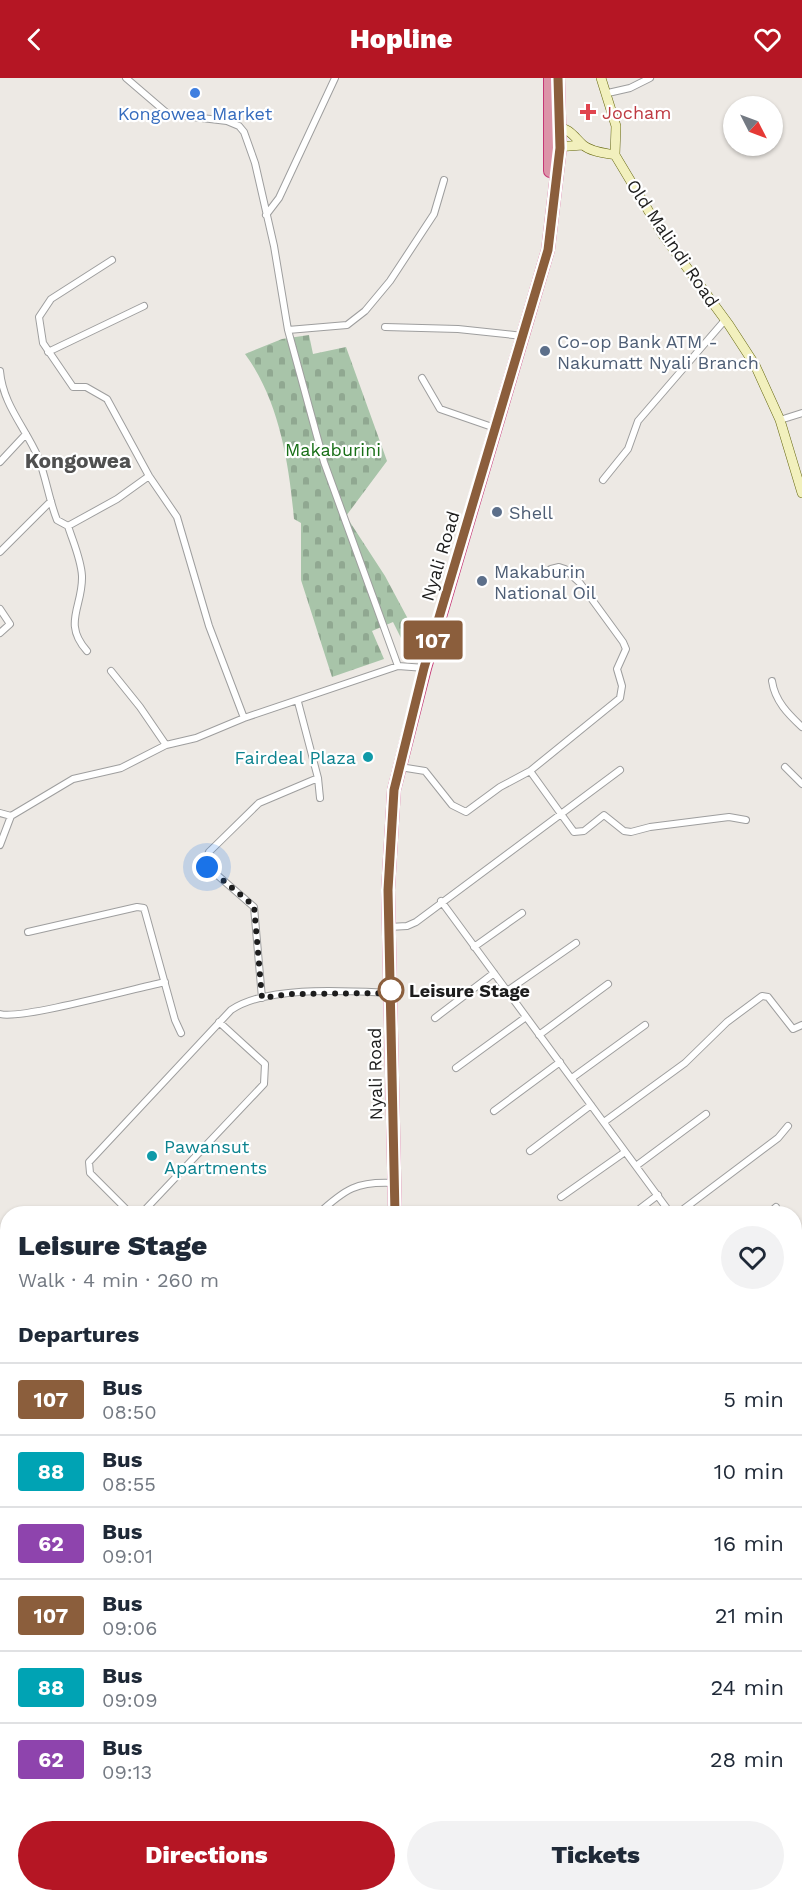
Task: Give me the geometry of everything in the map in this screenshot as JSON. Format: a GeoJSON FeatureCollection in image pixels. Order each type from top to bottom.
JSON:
{"type":"FeatureCollection","features":[{"type":"Feature","properties":{"kind":"highway","name":"Nyali Road"},"geometry":{"type":"LineString","coordinates":[[550,78],[556,127]]}},
{"type":"Feature","properties":{"kind":"highway","name":"Nyali Road"},"geometry":{"type":"LineString","coordinates":[[395,1206],[389,927],[390,832],[399,767],[424,668],[524,336],[541,271],[556,147],[558,78]]}},
{"type":"Feature","properties":{"kind":"main road"},"geometry":{"type":"LineString","coordinates":[[556,147],[583,145],[600,153],[615,155],[616,126],[602,78]]}},
{"type":"Feature","properties":{"kind":"main road"},"geometry":{"type":"LineString","coordinates":[[556,127],[576,135],[583,145]]}},
{"type":"Feature","properties":{"kind":"main road","name":"Old Malindi Road"},"geometry":{"type":"LineString","coordinates":[[615,155],[663,234],[725,320],[754,365],[780,420],[802,493]]}},
{"type":"Feature","properties":{"kind":"street"},"geometry":{"type":"LineString","coordinates":[[126,78],[162,110],[174,117],[199,117],[238,126],[244,132],[255,163],[288,330],[335,499],[398,666]]}},
{"type":"Feature","properties":{"kind":"street"},"geometry":{"type":"LineString","coordinates":[[266,216],[279,198],[335,78]]}},
{"type":"Feature","properties":{"kind":"street"},"geometry":{"type":"LineString","coordinates":[[608,93],[630,88],[650,78]]}},
{"type":"Feature","properties":{"kind":"street"},"geometry":{"type":"LineString","coordinates":[[288,330],[347,325],[365,311],[390,281],[413,242],[434,214],[444,180]]}},
{"type":"Feature","properties":{"kind":"street"},"geometry":{"type":"LineString","coordinates":[[112,260],[51,299],[42,309],[39,329],[48,352],[73,387],[86,387],[107,399],[149,476],[177,517],[209,626],[244,718]]}},
{"type":"Feature","properties":{"kind":"street"},"geometry":{"type":"LineString","coordinates":[[48,352],[144,306]]}},
{"type":"Feature","properties":{"kind":"street"},"geometry":{"type":"LineString","coordinates":[[603,480],[628,450],[638,421],[725,320]]}},
{"type":"Feature","properties":{"kind":"street"},"geometry":{"type":"LineString","coordinates":[[385,327],[458,329],[524,336]]}},
{"type":"Feature","properties":{"kind":"street"},"geometry":{"type":"LineString","coordinates":[[0,371],[1,383],[13,415],[27,434],[39,458],[57,520],[68,526],[82,576],[80,600],[73,619],[75,635],[87,651]]}},
{"type":"Feature","properties":{"kind":"street"},"geometry":{"type":"LineString","coordinates":[[422,378],[440,409],[495,428]]}},
{"type":"Feature","properties":{"kind":"street"},"geometry":{"type":"LineString","coordinates":[[780,420],[802,413]]}},
{"type":"Feature","properties":{"kind":"street"},"geometry":{"type":"LineString","coordinates":[[0,462],[27,434]]}},
{"type":"Feature","properties":{"kind":"street"},"geometry":{"type":"LineString","coordinates":[[68,526],[109,504],[149,476]]}},
{"type":"Feature","properties":{"kind":"street"},"geometry":{"type":"LineString","coordinates":[[0,552],[51,501]]}},
{"type":"Feature","properties":{"kind":"street"},"geometry":{"type":"LineString","coordinates":[[399,767],[425,771],[452,805],[466,812],[500,787],[530,771],[620,698],[622,692],[616,669],[626,649],[623,642],[572,574],[559,567],[551,569]]}},
{"type":"Feature","properties":{"kind":"street"},"geometry":{"type":"LineString","coordinates":[[0,609],[10,624],[0,633]]}},
{"type":"Feature","properties":{"kind":"street"},"geometry":{"type":"LineString","coordinates":[[0,845],[11,816],[74,779],[121,768],[166,745],[196,738],[244,718],[298,702],[398,666],[424,668]]}},
{"type":"Feature","properties":{"kind":"street"},"geometry":{"type":"LineString","coordinates":[[111,671],[140,706],[166,745]]}},
{"type":"Feature","properties":{"kind":"street"},"geometry":{"type":"LineString","coordinates":[[772,681],[774,694],[802,728]]}},
{"type":"Feature","properties":{"kind":"street"},"geometry":{"type":"LineString","coordinates":[[298,702],[318,778],[320,798]]}},
{"type":"Feature","properties":{"kind":"street"},"geometry":{"type":"LineString","coordinates":[[785,766],[802,784]]}},
{"type":"Feature","properties":{"kind":"street"},"geometry":{"type":"LineString","coordinates":[[389,927],[416,922],[441,901],[620,770]]}},
{"type":"Feature","properties":{"kind":"street"},"geometry":{"type":"LineString","coordinates":[[530,771],[574,832],[584,831],[604,815],[624,831],[631,832],[650,827],[729,817],[746,820]]}},
{"type":"Feature","properties":{"kind":"street"},"geometry":{"type":"LineString","coordinates":[[262,998],[254,906],[207,867],[206,859],[209,852],[259,803],[318,778]]}},
{"type":"Feature","properties":{"kind":"street"},"geometry":{"type":"LineString","coordinates":[[0,813],[11,816]]}},
{"type":"Feature","properties":{"kind":"street"},"geometry":{"type":"LineString","coordinates":[[441,901],[665,1206]]}},
{"type":"Feature","properties":{"kind":"street"},"geometry":{"type":"LineString","coordinates":[[28,932],[137,907],[144,908],[181,1032]]}},
{"type":"Feature","properties":{"kind":"street"},"geometry":{"type":"LineString","coordinates":[[474,947],[522,913]]}},
{"type":"Feature","properties":{"kind":"street"},"geometry":{"type":"LineString","coordinates":[[507,991],[576,943]]}},
{"type":"Feature","properties":{"kind":"street"},"geometry":{"type":"LineString","coordinates":[[435,1018],[494,973]]}},
{"type":"Feature","properties":{"kind":"street"},"geometry":{"type":"LineString","coordinates":[[0,1014],[14,1015],[165,982]]}},
{"type":"Feature","properties":{"kind":"street"},"geometry":{"type":"LineString","coordinates":[[539,1035],[608,984]]}},
{"type":"Feature","properties":{"kind":"street"},"geometry":{"type":"LineString","coordinates":[[123,1206],[90,1173],[88,1162],[219,1022],[241,1003],[291,994],[391,993]]}},
{"type":"Feature","properties":{"kind":"street"},"geometry":{"type":"LineString","coordinates":[[604,1122],[685,1063],[727,1022],[762,996],[768,997],[793,1029],[802,1025]]}},
{"type":"Feature","properties":{"kind":"street"},"geometry":{"type":"LineString","coordinates":[[456,1068],[526,1017]]}},
{"type":"Feature","properties":{"kind":"street"},"geometry":{"type":"LineString","coordinates":[[149,1206],[264,1083],[264,1064],[219,1022]]}},
{"type":"Feature","properties":{"kind":"street"},"geometry":{"type":"LineString","coordinates":[[572,1078],[645,1024]]}},
{"type":"Feature","properties":{"kind":"street"},"geometry":{"type":"LineString","coordinates":[[494,1111],[560,1062]]}},
{"type":"Feature","properties":{"kind":"street"},"geometry":{"type":"LineString","coordinates":[[530,1151],[591,1105]]}},
{"type":"Feature","properties":{"kind":"street"},"geometry":{"type":"LineString","coordinates":[[636,1166],[706,1114]]}},
{"type":"Feature","properties":{"kind":"street"},"geometry":{"type":"LineString","coordinates":[[688,1206],[778,1138],[788,1126]]}},
{"type":"Feature","properties":{"kind":"street"},"geometry":{"type":"LineString","coordinates":[[561,1197],[625,1152]]}},
{"type":"Feature","properties":{"kind":"street"},"geometry":{"type":"LineString","coordinates":[[327,1206],[339,1195],[368,1182],[394,1183]]}},
{"type":"Feature","properties":{"kind":"street"},"geometry":{"type":"LineString","coordinates":[[643,1206],[657,1195]]}},
{"type":"Feature","properties":{"kind":"green space","name":"Makaburini"},"geometry":{"type":"Polygon","coordinates":[[[309,335],[313,354],[346,347],[387,461],[346,516],[385,576],[416,634],[402,640],[393,622],[372,631],[384,659],[332,677],[301,580],[301,523],[294,519],[289,476],[280,433],[266,391],[245,354],[282,339],[309,335]]]}},
{"type":"Feature","properties":{"kind":"bus line","name":"107"},"geometry":{"type":"LineString","coordinates":[[395,1206],[394,1083],[388,890],[388,856],[394,790],[424,668],[548,250],[560,148],[558,78]]}},
{"type":"Feature","properties":{"kind":"place","name":"Kongowea Market"},"geometry":{"type":"Point","coordinates":[195,93]}},
{"type":"Feature","properties":{"kind":"place","name":"Jocham"},"geometry":{"type":"Point","coordinates":[588,112]}},
{"type":"Feature","properties":{"kind":"place","name":"Co-op Bank ATM - Nakumatt Nyali Branch"},"geometry":{"type":"Point","coordinates":[545,351]}},
{"type":"Feature","properties":{"kind":"place","name":"Shell"},"geometry":{"type":"Point","coordinates":[497,512]}},
{"type":"Feature","properties":{"kind":"place","name":"Makaburin National Oil"},"geometry":{"type":"Point","coordinates":[482,581]}},
{"type":"Feature","properties":{"kind":"place","name":"Fairdeal Plaza"},"geometry":{"type":"Point","coordinates":[368,757]}},
{"type":"Feature","properties":{"kind":"place","name":"Leisure Stage"},"geometry":{"type":"Point","coordinates":[391,990]}},
{"type":"Feature","properties":{"kind":"place","name":"Pawansut Apartments"},"geometry":{"type":"Point","coordinates":[152,1156]}},
{"type":"Feature","properties":{"kind":"district","name":"Kongowea"},"geometry":{"type":"Point","coordinates":[78,460]}},
{"type":"Feature","properties":{"kind":"route"},"geometry":{"type":"LineString","coordinates":[[207,867],[254,906],[262,998],[291,994],[391,993],[391,990]]}}]}
